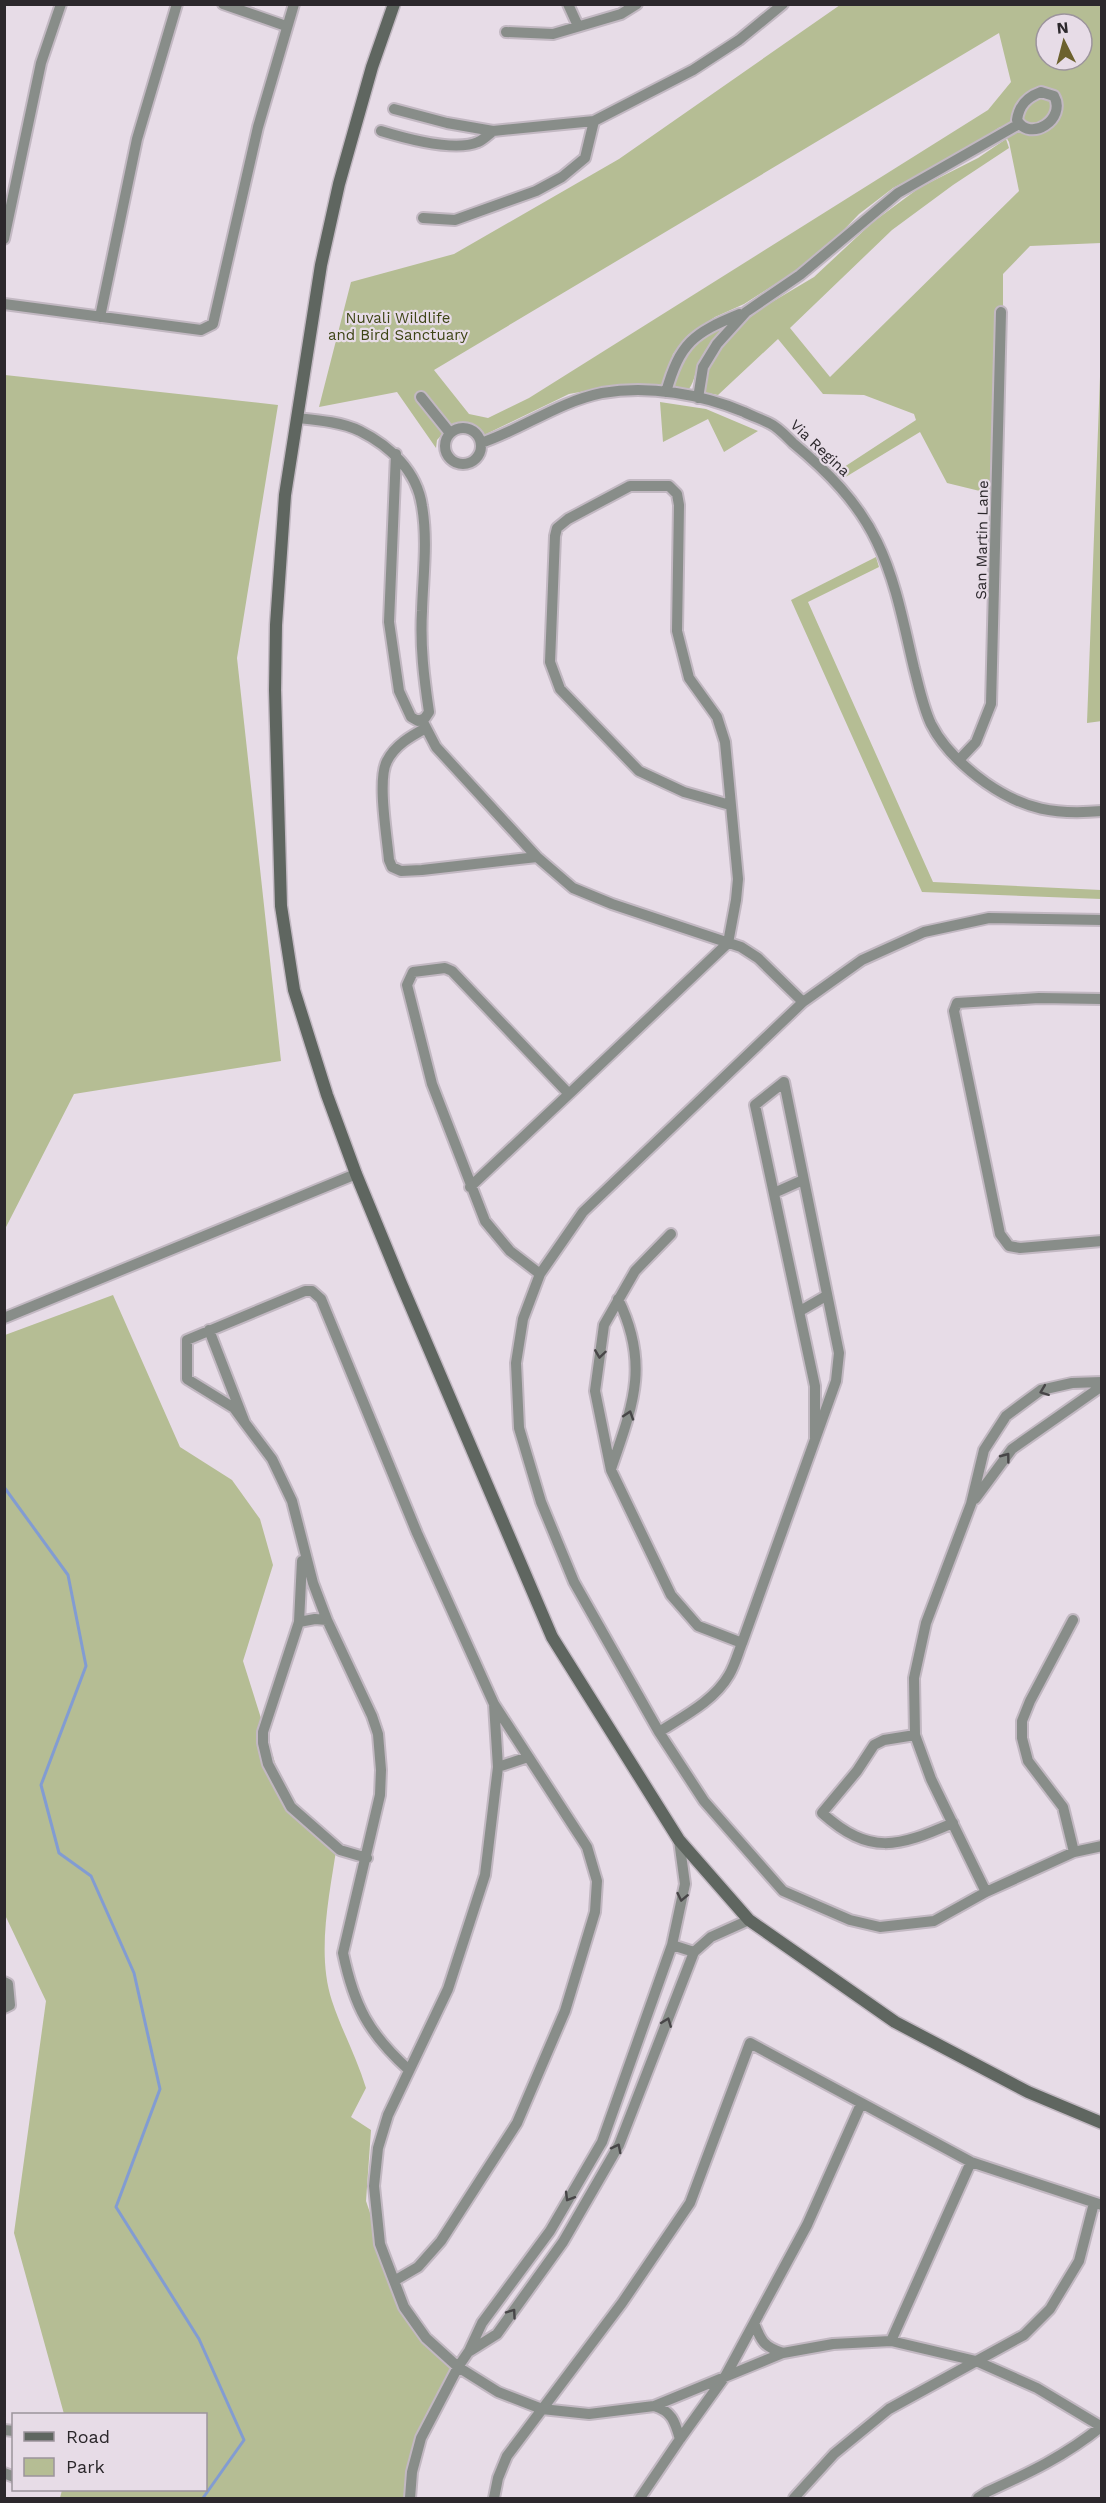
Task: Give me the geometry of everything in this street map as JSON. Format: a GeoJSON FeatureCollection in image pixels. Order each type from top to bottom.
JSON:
{"type":"FeatureCollection","features":[{"type":"Feature","properties":{"kind":"street"},"geometry":{"type":"LineString","coordinates":[[4,239],[41,63],[60,4]]}},
{"type":"Feature","properties":{"kind":"street"},"geometry":{"type":"LineString","coordinates":[[100,317],[137,139],[177,4]]}},
{"type":"Feature","properties":{"kind":"street"},"geometry":{"type":"LineString","coordinates":[[223,4],[286,26]]}},
{"type":"Feature","properties":{"kind":"street"},"geometry":{"type":"LineString","coordinates":[[4,304],[201,330],[213,324],[258,127],[294,4]]}},
{"type":"Feature","properties":{"kind":"street"},"geometry":{"type":"LineString","coordinates":[[394,4],[372,67],[339,184],[321,265],[285,495],[276,625],[275,690],[281,906],[294,990],[327,1095],[356,1174],[552,1637],[679,1840],[749,1920],[895,2022],[1028,2092],[1101,2123]]}},
{"type":"Feature","properties":{"kind":"street"},"geometry":{"type":"LineString","coordinates":[[568,4],[578,26]]}},
{"type":"Feature","properties":{"kind":"street"},"geometry":{"type":"LineString","coordinates":[[506,32],[553,34],[621,14],[637,4]]}},
{"type":"Feature","properties":{"kind":"street"},"geometry":{"type":"LineString","coordinates":[[394,110],[493,131],[594,121],[693,70],[739,40],[783,4]]}},
{"type":"Feature","properties":{"kind":"street"},"geometry":{"type":"LineString","coordinates":[[423,218],[455,220],[536,191],[562,177],[585,158],[594,121]]}},
{"type":"Feature","properties":{"kind":"street"},"geometry":{"type":"LineString","coordinates":[[666,392],[676,360],[687,345],[714,325],[746,312],[800,275],[898,193],[1019,124]]}},
{"type":"Feature","properties":{"kind":"street"},"geometry":{"type":"LineString","coordinates":[[381,131],[409,140],[461,144],[477,143],[493,131]]}},
{"type":"Feature","properties":{"kind":"street"},"geometry":{"type":"LineString","coordinates":[[698,398],[704,367],[717,344],[746,312]]}},
{"type":"Feature","properties":{"kind":"street","name":"San Martin Lane"},"geometry":{"type":"LineString","coordinates":[[959,760],[976,742],[991,704],[1001,312]]}},
{"type":"Feature","properties":{"kind":"street","name":"Via Regina"},"geometry":{"type":"LineString","coordinates":[[481,443],[501,436],[547,411],[582,398],[632,390],[666,392],[698,398],[733,408],[771,424],[822,467],[847,494],[870,529],[883,556],[895,595],[923,702],[943,743],[987,784],[1020,803],[1052,812],[1101,811]]}},
{"type":"Feature","properties":{"kind":"street"},"geometry":{"type":"LineString","coordinates":[[421,397],[450,433]]}},
{"type":"Feature","properties":{"kind":"street"},"geometry":{"type":"LineString","coordinates":[[297,418],[358,430],[396,454],[410,472],[422,504],[426,549],[422,612],[422,666],[429,712],[424,724],[392,752],[385,763],[384,810],[389,860],[392,867],[401,871],[537,857]]}},
{"type":"Feature","properties":{"kind":"street"},"geometry":{"type":"LineString","coordinates":[[460,428],[471,429],[481,443],[479,455],[470,464],[458,464],[452,461],[445,451],[446,438],[450,433],[460,428]]}},
{"type":"Feature","properties":{"kind":"street"},"geometry":{"type":"LineString","coordinates":[[396,454],[389,622],[399,691],[411,717],[424,724],[436,747],[537,857],[573,888],[612,904],[741,947],[758,957],[803,1002]]}},
{"type":"Feature","properties":{"kind":"street"},"geometry":{"type":"LineString","coordinates":[[470,1187],[728,943],[738,879],[725,742],[717,717],[689,678],[676,631],[679,505],[677,494],[669,486],[630,486],[567,519],[557,528],[550,662],[553,674],[560,689],[639,771],[684,792],[730,805]]}},
{"type":"Feature","properties":{"kind":"street"},"geometry":{"type":"LineString","coordinates":[[1101,920],[989,918],[924,932],[862,960],[803,1002],[583,1212],[540,1274],[523,1319],[516,1363],[519,1428],[541,1502],[574,1582],[659,1732],[705,1801],[783,1891],[850,1920],[880,1927],[934,1921],[986,1892],[1074,1852],[1101,1846]]}},
{"type":"Feature","properties":{"kind":"street"},"geometry":{"type":"LineString","coordinates":[[540,1274],[510,1251],[485,1221],[470,1187],[432,1084],[407,985],[413,972],[445,968],[452,971],[569,1094]]}},
{"type":"Feature","properties":{"kind":"street"},"geometry":{"type":"LineString","coordinates":[[1101,999],[1039,998],[957,1003],[954,1011],[1000,1234],[1009,1246],[1020,1248],[1101,1240]]}},
{"type":"Feature","properties":{"kind":"street"},"geometry":{"type":"LineString","coordinates":[[659,1732],[698,1707],[717,1691],[730,1674],[836,1381],[839,1353],[784,1082],[755,1105],[815,1386],[815,1438]]}},
{"type":"Feature","properties":{"kind":"street"},"geometry":{"type":"LineString","coordinates":[[4,1318],[356,1174]]}},
{"type":"Feature","properties":{"kind":"street"},"geometry":{"type":"LineString","coordinates":[[774,1193],[803,1180]]}},
{"type":"Feature","properties":{"kind":"street"},"geometry":{"type":"LineString","coordinates":[[671,1234],[635,1271],[604,1324],[595,1391],[611,1470],[671,1595],[698,1626],[742,1643]]}},
{"type":"Feature","properties":{"kind":"street"},"geometry":{"type":"LineString","coordinates":[[394,2281],[418,2267],[441,2241],[517,2123],[565,2011],[595,1912],[597,1881],[587,1847],[494,1704],[417,1533],[321,1299],[312,1291],[305,1291],[187,1340],[187,1379],[234,1408],[272,1459],[292,1501],[313,1584],[378,1734],[381,1770],[380,1795],[343,1953],[360,2011],[383,2046],[409,2070]]}},
{"type":"Feature","properties":{"kind":"street"},"geometry":{"type":"LineString","coordinates":[[800,1311],[826,1296]]}},
{"type":"Feature","properties":{"kind":"street"},"geometry":{"type":"LineString","coordinates":[[611,1470],[633,1406],[637,1374],[627,1318],[618,1299]]}},
{"type":"Feature","properties":{"kind":"street"},"geometry":{"type":"LineString","coordinates":[[210,1330],[245,1423]]}},
{"type":"Feature","properties":{"kind":"street"},"geometry":{"type":"LineString","coordinates":[[986,1892],[931,1779],[915,1735],[914,1678],[926,1623],[971,1504],[984,1450],[1006,1416],[1041,1390],[1072,1383],[1101,1384]]}},
{"type":"Feature","properties":{"kind":"street"},"geometry":{"type":"LineString","coordinates":[[971,1504],[1012,1449],[1101,1384]]}},
{"type":"Feature","properties":{"kind":"street"},"geometry":{"type":"LineString","coordinates":[[302,1546],[303,1584],[299,1622],[263,1732],[262,1743],[268,1764],[291,1807],[340,1850],[367,1858]]}},
{"type":"Feature","properties":{"kind":"street"},"geometry":{"type":"LineString","coordinates":[[299,1622],[315,1619],[327,1620]]}},
{"type":"Feature","properties":{"kind":"street"},"geometry":{"type":"LineString","coordinates":[[1073,1620],[1030,1701],[1022,1721],[1022,1738],[1028,1761],[1063,1807],[1074,1852]]}},
{"type":"Feature","properties":{"kind":"street"},"geometry":{"type":"LineString","coordinates":[[494,1704],[498,1767],[484,1875],[448,1989],[388,2115],[378,2148],[374,2186],[380,2244],[404,2307],[426,2338],[458,2367],[498,2392],[542,2409],[590,2414],[654,2406],[783,2353],[833,2344],[891,2341],[976,2361],[1037,2388],[1101,2426],[1075,2448],[987,2492],[978,2499]]}},
{"type":"Feature","properties":{"kind":"street"},"geometry":{"type":"LineString","coordinates":[[915,1735],[884,1740],[874,1745],[857,1771],[822,1813],[839,1828],[859,1839],[891,1844],[915,1839],[953,1823]]}},
{"type":"Feature","properties":{"kind":"street"},"geometry":{"type":"LineString","coordinates":[[498,1767],[528,1757]]}},
{"type":"Feature","properties":{"kind":"street"},"geometry":{"type":"LineString","coordinates":[[410,2499],[412,2472],[421,2438],[458,2367],[470,2351],[482,2323],[550,2231],[602,2142],[672,1945],[685,1884],[679,1840]]}},
{"type":"Feature","properties":{"kind":"street"},"geometry":{"type":"LineString","coordinates":[[470,2351],[497,2334],[562,2242],[619,2145],[694,1952],[711,1937],[749,1920]]}},
{"type":"Feature","properties":{"kind":"street"},"geometry":{"type":"LineString","coordinates":[[672,1945],[694,1952]]}},
{"type":"Feature","properties":{"kind":"street"},"geometry":{"type":"LineString","coordinates":[[4,1982],[8,1984],[10,2002],[4,2008]]}},
{"type":"Feature","properties":{"kind":"street"},"geometry":{"type":"LineString","coordinates":[[494,2499],[498,2478],[507,2456],[622,2303],[690,2203],[750,2043],[971,2162],[1098,2204],[1078,2261],[1050,2309],[1024,2335],[889,2409],[834,2454],[794,2499]]}},
{"type":"Feature","properties":{"kind":"street"},"geometry":{"type":"LineString","coordinates":[[618,2096],[634,2105]]}},
{"type":"Feature","properties":{"kind":"street"},"geometry":{"type":"LineString","coordinates":[[640,2499],[726,2375],[807,2225],[861,2104]]}},
{"type":"Feature","properties":{"kind":"street"},"geometry":{"type":"LineString","coordinates":[[891,2341],[971,2162]]}},
{"type":"Feature","properties":{"kind":"street"},"geometry":{"type":"LineString","coordinates":[[754,2323],[768,2348],[783,2353]]}},
{"type":"Feature","properties":{"kind":"street"},"geometry":{"type":"LineString","coordinates":[[654,2406],[664,2408],[674,2419],[680,2439]]}},
{"type":"Feature","properties":{"kind":"green space","name":"Nuvali Wildlife and Bird Sanctuary"},"geometry":{"type":"Polygon","coordinates":[[[840,5],[1101,5],[1101,243],[1030,246],[1003,274],[1003,306],[997,307],[992,494],[947,483],[920,432],[844,478],[838,471],[916,420],[914,414],[864,395],[823,394],[778,339],[718,395],[702,392],[708,368],[731,331],[767,305],[814,277],[873,222],[919,188],[978,158],[1006,139],[1009,148],[953,185],[892,230],[790,328],[830,377],[1019,191],[1009,142],[1000,127],[957,155],[893,188],[859,214],[836,238],[793,273],[688,335],[673,354],[666,378],[659,388],[618,385],[569,394],[480,437],[466,431],[447,429],[437,440],[436,448],[397,392],[319,407],[351,282],[454,254],[619,159],[840,5]],[[999,33],[434,370],[469,414],[488,418],[529,398],[988,110],[1011,82],[999,33]]]}},
{"type":"Feature","properties":{"kind":"green space"},"geometry":{"type":"Polygon","coordinates":[[[731,320],[702,356],[689,389],[679,391],[673,387],[678,362],[690,346],[731,320]]]}},
{"type":"Feature","properties":{"kind":"green space"},"geometry":{"type":"Polygon","coordinates":[[[1101,350],[1102,721],[1087,723],[1101,350]]]}},
{"type":"Feature","properties":{"kind":"green space"},"geometry":{"type":"Polygon","coordinates":[[[5,375],[278,405],[237,658],[281,1061],[74,1094],[5,1229],[5,375]]]}},
{"type":"Feature","properties":{"kind":"green space"},"geometry":{"type":"Polygon","coordinates":[[[660,402],[706,409],[758,431],[724,452],[708,419],[663,442],[660,402]]]}},
{"type":"Feature","properties":{"kind":"green space"},"geometry":{"type":"Polygon","coordinates":[[[876,557],[879,567],[808,602],[933,882],[1101,890],[1101,899],[922,892],[791,600],[876,557]]]}},
{"type":"Feature","properties":{"kind":"green space"},"geometry":{"type":"Polygon","coordinates":[[[113,1295],[180,1447],[232,1480],[260,1519],[273,1565],[243,1661],[289,1807],[337,1844],[328,1903],[325,1963],[332,2001],[366,2088],[351,2117],[371,2130],[366,2201],[398,2296],[413,2331],[458,2361],[430,2414],[413,2484],[412,2498],[60,2498],[62,2491],[207,2491],[207,2413],[64,2413],[14,2233],[46,2001],[5,1915],[5,1335],[113,1295]]]}},
{"type":"Feature","properties":{"kind":"waterway"},"geometry":{"type":"LineString","coordinates":[[4,1487],[68,1575],[86,1666],[41,1785],[59,1853],[91,1876],[134,1973],[160,2089],[116,2207],[199,2339],[244,2440],[203,2498]]}}]}
